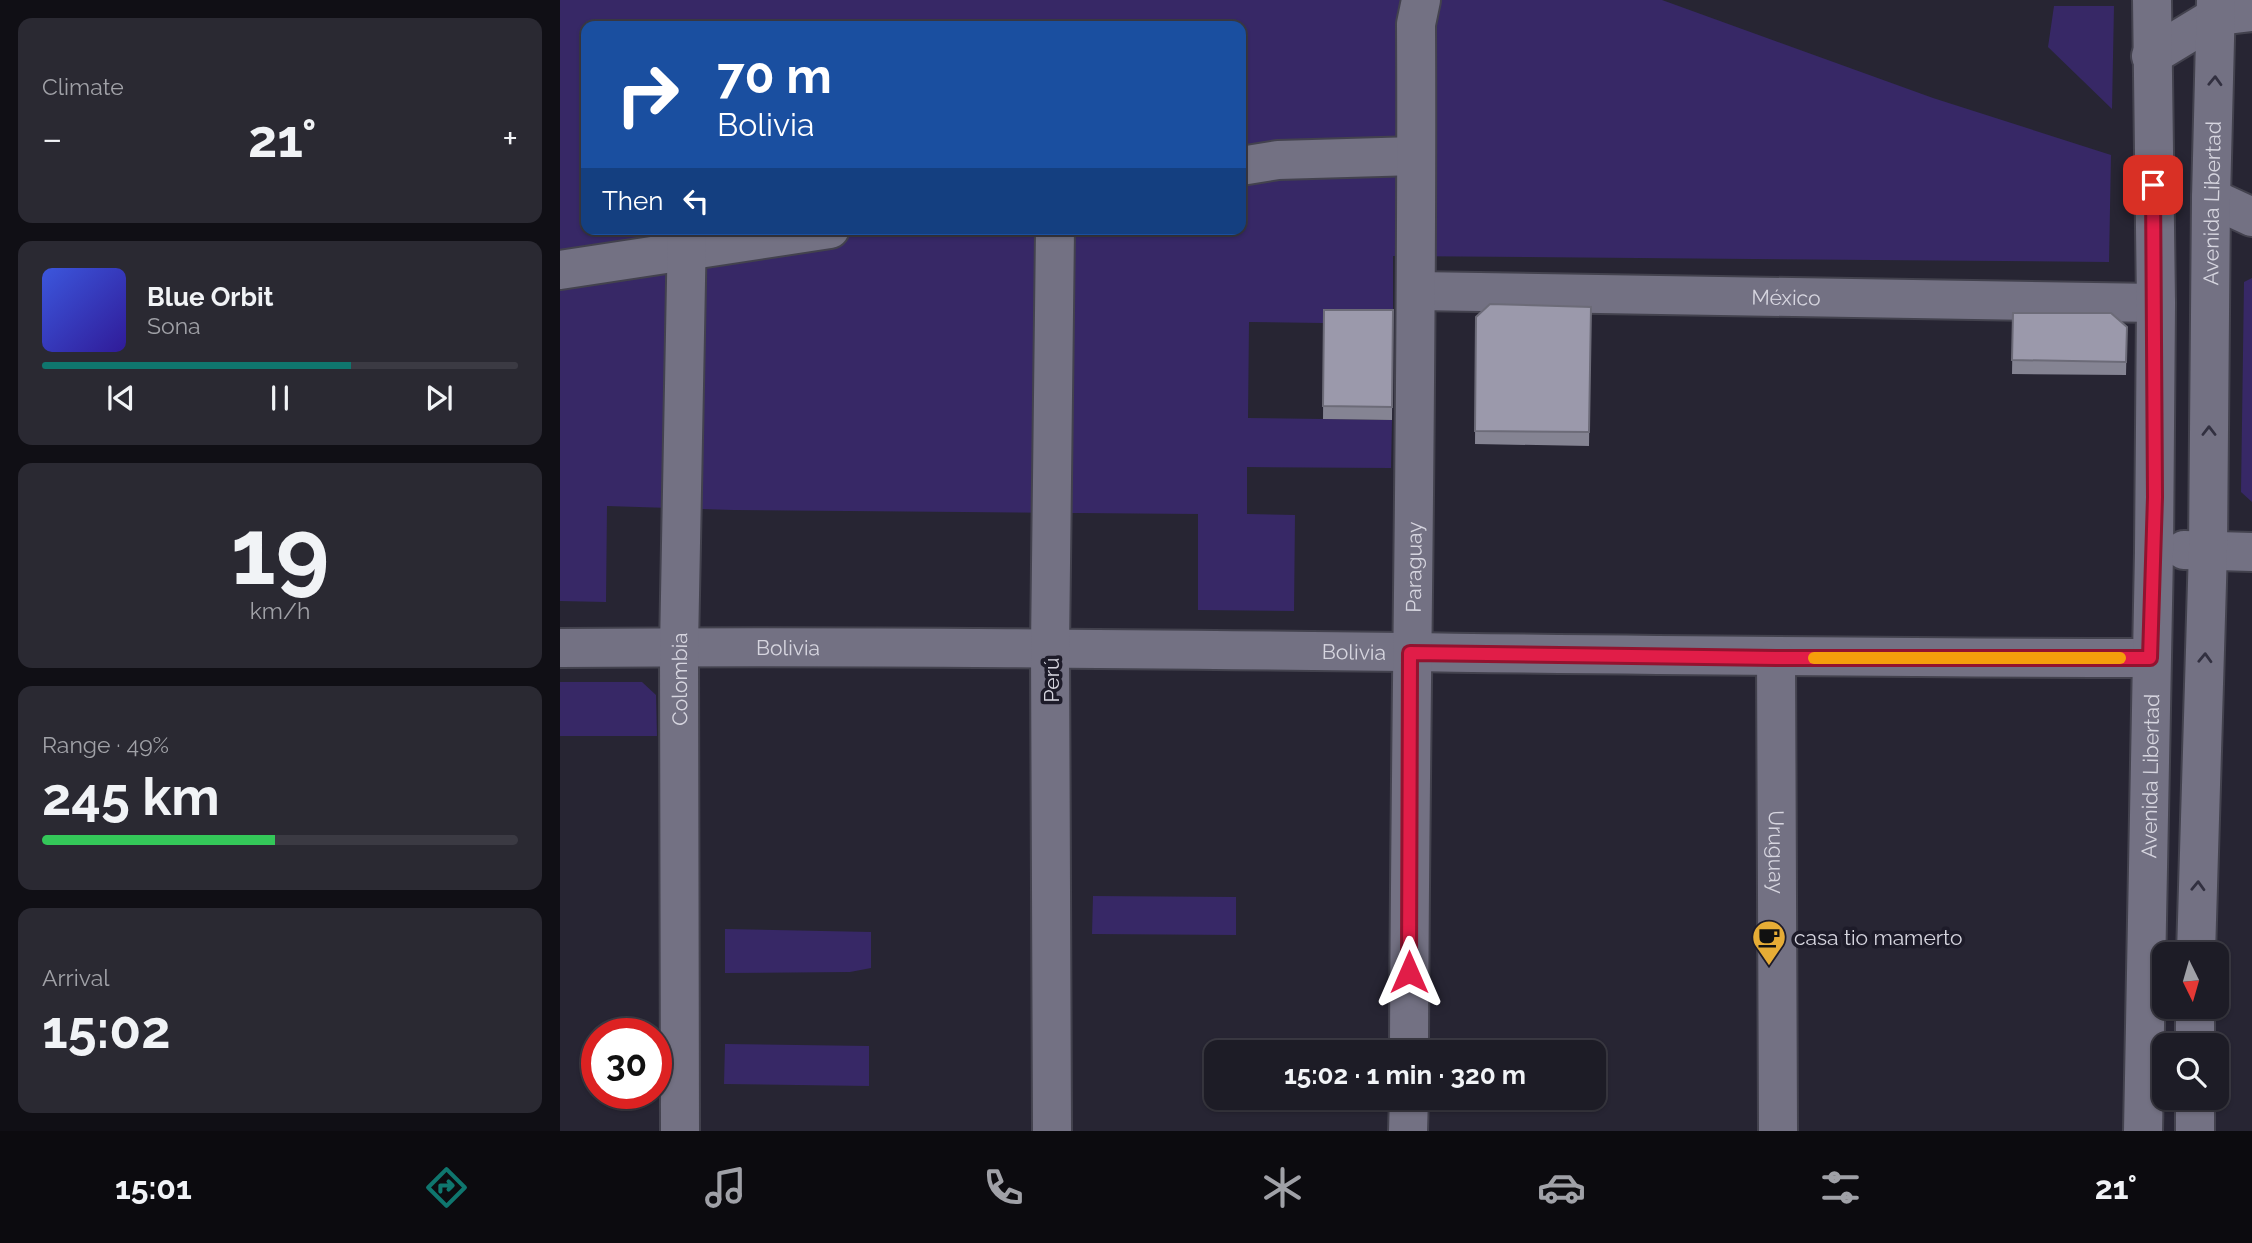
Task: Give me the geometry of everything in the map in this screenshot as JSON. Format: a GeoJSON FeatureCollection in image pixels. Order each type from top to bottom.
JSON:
{"type":"FeatureCollection","features":[{"type":"Feature","properties":{"kind":"street","name":"Paraguay"},"geometry":{"type":"LineString","coordinates":[[1409,1040],[1410,653],[1417,291],[1416,24],[1421,0]]}},
{"type":"Feature","properties":{"kind":"street","name":"Avenida Libertad"},"geometry":{"type":"LineString","coordinates":[[2143,1131],[2156,303],[2152,0]]}},
{"type":"Feature","properties":{"kind":"street"},"geometry":{"type":"LineString","coordinates":[[2151,55],[2228,9]]}},
{"type":"Feature","properties":{"kind":"street","name":"Avenida Libertad"},"geometry":{"type":"LineString","coordinates":[[2196,942],[2208,549],[2211,198],[2228,9]]}},
{"type":"Feature","properties":{"kind":"street"},"geometry":{"type":"LineString","coordinates":[[1246,165],[1278,160],[1416,156]]}},
{"type":"Feature","properties":{"kind":"street"},"geometry":{"type":"LineString","coordinates":[[2211,198],[2252,217]]}},
{"type":"Feature","properties":{"kind":"street"},"geometry":{"type":"LineString","coordinates":[[560,270],[687,240],[752,235]]}},
{"type":"Feature","properties":{"kind":"street","name":"Perú"},"geometry":{"type":"LineString","coordinates":[[1052,1131],[1051,648],[1055,235]]}},
{"type":"Feature","properties":{"kind":"street","name":"Colombia"},"geometry":{"type":"LineString","coordinates":[[680,1131],[679,648],[687,240]]}},
{"type":"Feature","properties":{"kind":"street","name":"México"},"geometry":{"type":"LineString","coordinates":[[1417,291],[2156,303]]}},
{"type":"Feature","properties":{"kind":"street"},"geometry":{"type":"LineString","coordinates":[[2154,552],[2208,549],[2252,552]]}},
{"type":"Feature","properties":{"kind":"street","name":"Bolivia"},"geometry":{"type":"LineString","coordinates":[[560,648],[1051,648],[1776,658],[2150,658]]}},
{"type":"Feature","properties":{"kind":"street","name":"Uruguay"},"geometry":{"type":"LineString","coordinates":[[1776,658],[1778,1131]]}},
{"type":"Feature","properties":{"kind":"street"},"geometry":{"type":"LineString","coordinates":[[1408,1131],[1409,1110]]}},
{"type":"Feature","properties":{"kind":"street"},"geometry":{"type":"LineString","coordinates":[[2195,1110],[2195,1131]]}},
{"type":"Feature","properties":{"kind":"shaded area"},"geometry":{"type":"Polygon","coordinates":[[[560,0],[1662,0],[1933,98],[2111,155],[2109,262],[1393,256],[1393,324],[1249,322],[1248,418],[1392,420],[1391,468],[1247,467],[1247,514],[1295,515],[1294,611],[1198,610],[1198,514],[733,510],[607,506],[606,602],[560,601],[560,0]]]}},
{"type":"Feature","properties":{"kind":"shaded area"},"geometry":{"type":"Polygon","coordinates":[[[2054,6],[2114,6],[2112,109],[2048,47],[2054,6]]]}},
{"type":"Feature","properties":{"kind":"shaded area"},"geometry":{"type":"Polygon","coordinates":[[[2252,278],[2252,502],[2241,492],[2244,282],[2252,278]]]}},
{"type":"Feature","properties":{"kind":"shaded area"},"geometry":{"type":"Polygon","coordinates":[[[560,682],[642,682],[656,695],[657,736],[560,736],[560,682]]]}},
{"type":"Feature","properties":{"kind":"shaded area"},"geometry":{"type":"Polygon","coordinates":[[[1093,896],[1236,897],[1236,935],[1092,934],[1093,896]]]}},
{"type":"Feature","properties":{"kind":"shaded area"},"geometry":{"type":"Polygon","coordinates":[[[725,929],[871,932],[871,968],[850,972],[725,973],[725,929]]]}},
{"type":"Feature","properties":{"kind":"shaded area"},"geometry":{"type":"Polygon","coordinates":[[[725,1044],[869,1046],[869,1086],[724,1084],[725,1044]]]}},
{"type":"Feature","properties":{"kind":"building"},"geometry":{"type":"Polygon","coordinates":[[[1490,304],[1591,307],[1589,432],[1475,431],[1476,317],[1490,304]]]}},
{"type":"Feature","properties":{"kind":"building"},"geometry":{"type":"Polygon","coordinates":[[[1324,310],[1393,310],[1392,407],[1323,406],[1324,310]]]}},
{"type":"Feature","properties":{"kind":"building"},"geometry":{"type":"Polygon","coordinates":[[[2013,313],[2111,313],[2127,327],[2126,362],[2012,360],[2013,313]]]}},
{"type":"Feature","properties":{"kind":"slow traffic"},"geometry":{"type":"LineString","coordinates":[[1814,658],[2120,658]]}},
{"type":"Feature","properties":{"kind":"place","name":"casa tio mamerto"},"geometry":{"type":"Point","coordinates":[1769,967]}},
{"type":"Feature","properties":{"kind":"route"},"geometry":{"type":"LineString","coordinates":[[1409,972],[1410,653],[1776,658],[2150,658],[2155,497],[2156,303],[2153,185]]}}]}
